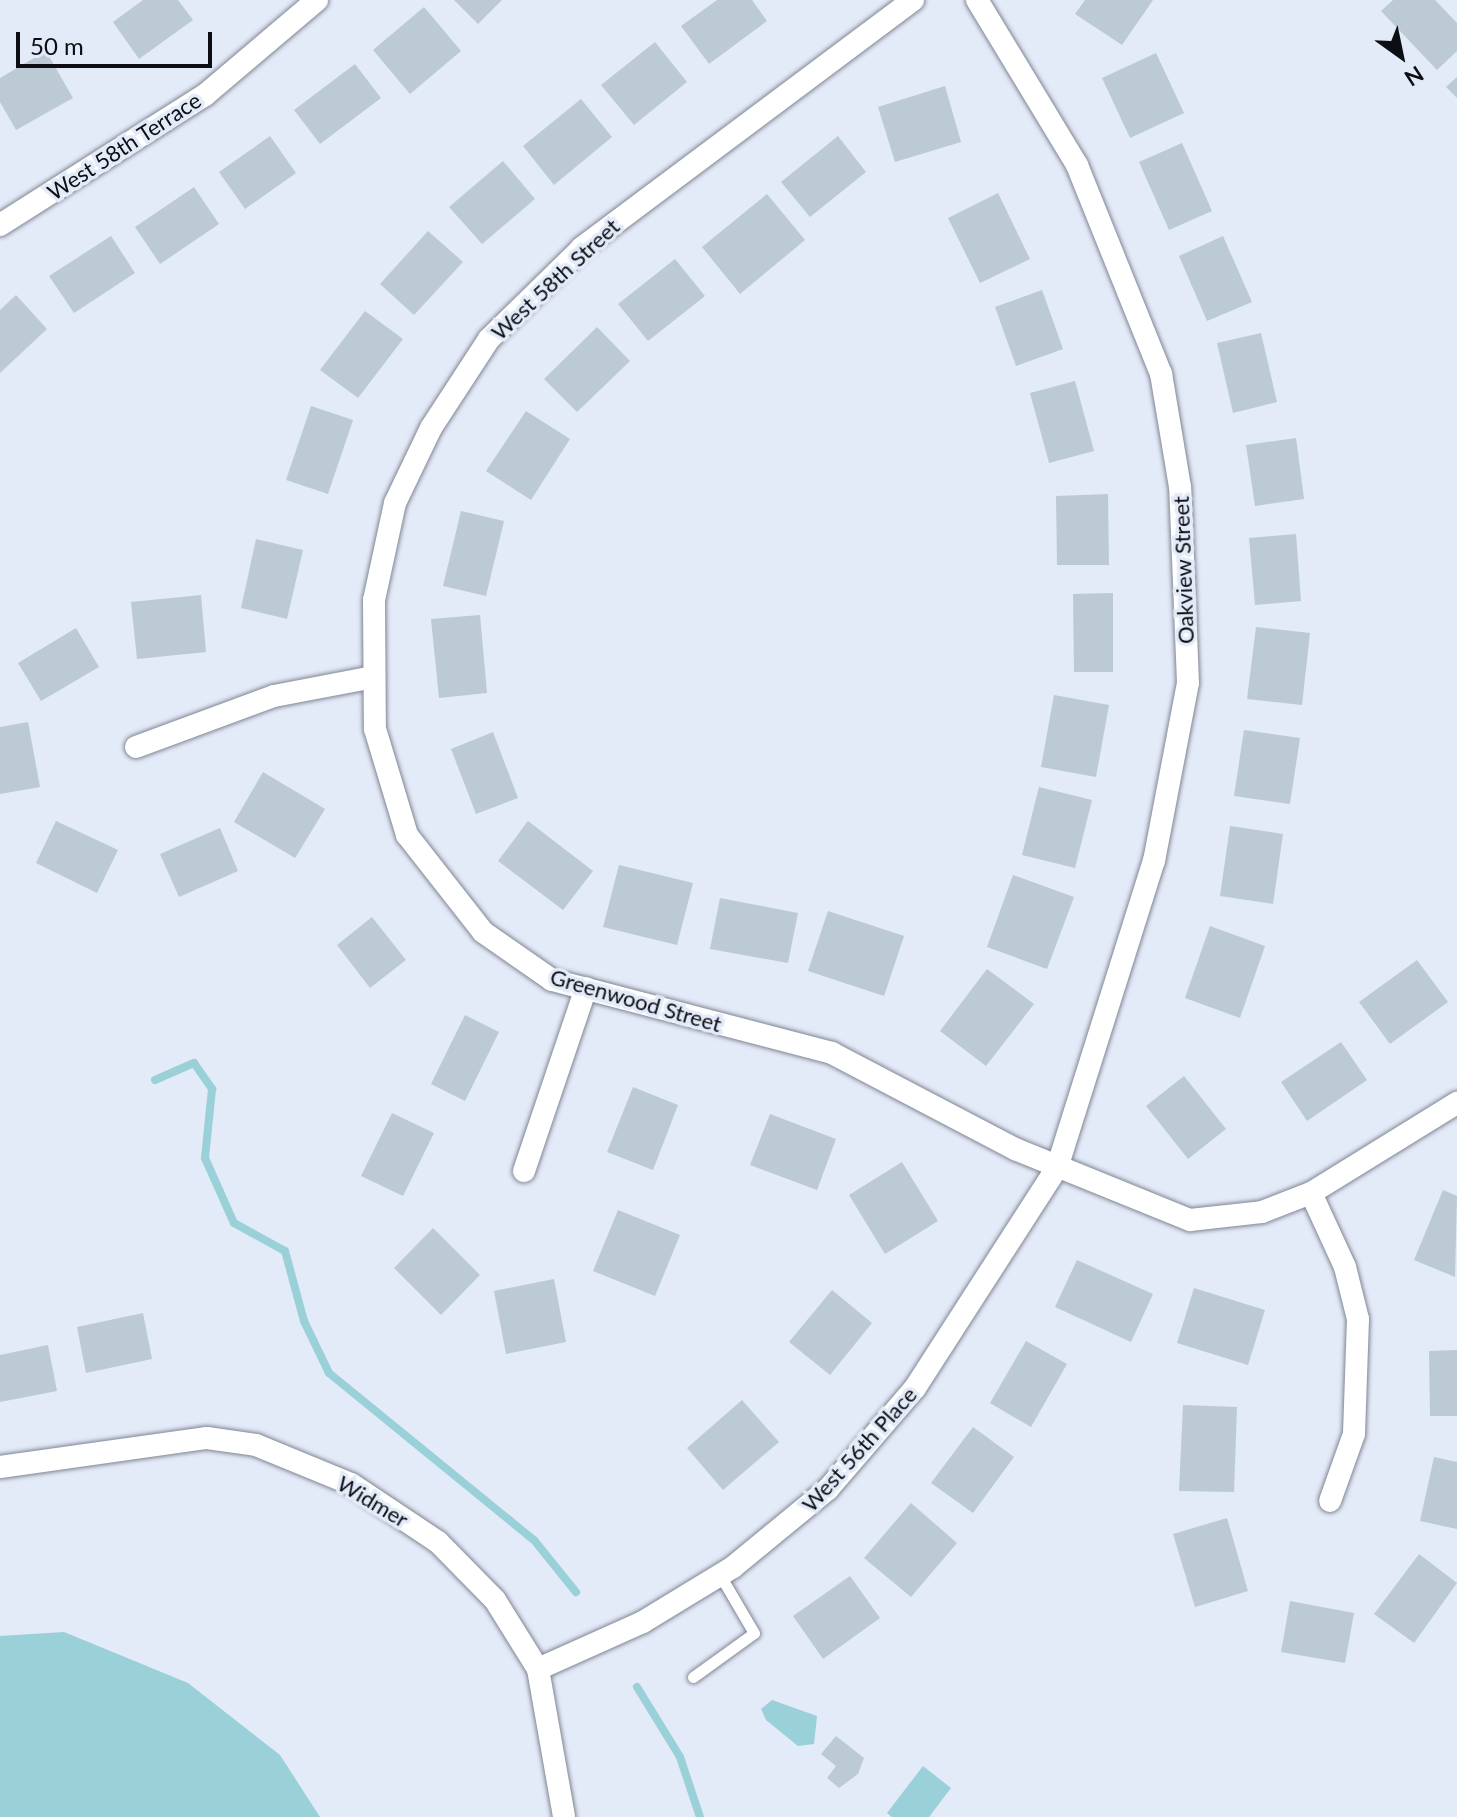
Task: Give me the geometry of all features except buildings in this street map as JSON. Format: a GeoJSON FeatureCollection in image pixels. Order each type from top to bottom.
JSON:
{"type":"FeatureCollection","features":[{"type":"Feature","properties":{"kind":"street","name":"West 58th Terrace"},"geometry":{"type":"LineString","coordinates":[[2,220],[205,95],[317,0]]}},
{"type":"Feature","properties":{"kind":"street","name":"West 58th Street"},"geometry":{"type":"LineString","coordinates":[[374,677],[374,600],[395,503],[431,428],[489,339],[582,248],[913,0]]}},
{"type":"Feature","properties":{"kind":"street","name":"Oakview Street"},"geometry":{"type":"LineString","coordinates":[[977,0],[1077,165],[1124,267],[1161,374],[1180,487],[1188,683],[1154,861],[1057,1168]]}},
{"type":"Feature","properties":{"kind":"street"},"geometry":{"type":"LineString","coordinates":[[136,747],[274,696],[374,677]]}},
{"type":"Feature","properties":{"kind":"street","name":"Greenwood Street"},"geometry":{"type":"LineString","coordinates":[[374,677],[375,729],[407,835],[483,932],[552,980],[832,1053],[1057,1168],[1190,1220],[1262,1212],[1311,1193],[1457,1103]]}},
{"type":"Feature","properties":{"kind":"street"},"geometry":{"type":"LineString","coordinates":[[524,1171],[586,988]]}},
{"type":"Feature","properties":{"kind":"street","name":"West 56th Place"},"geometry":{"type":"LineString","coordinates":[[538,1669],[643,1622],[720,1575],[828,1489],[915,1388],[1057,1168]]}},
{"type":"Feature","properties":{"kind":"street"},"geometry":{"type":"LineString","coordinates":[[1311,1193],[1345,1267],[1358,1319],[1354,1434],[1330,1501]]}},
{"type":"Feature","properties":{"kind":"street","name":"Widmer"},"geometry":{"type":"LineString","coordinates":[[0,1467],[207,1438],[256,1445],[351,1484],[438,1542],[495,1600],[538,1669],[564,1817]]}},
{"type":"Feature","properties":{"kind":"lane"},"geometry":{"type":"LineString","coordinates":[[693,1677],[754,1633],[720,1575]]}},
{"type":"Feature","properties":{"kind":"water"},"geometry":{"type":"Polygon","coordinates":[[[64,1632],[188,1683],[280,1755],[320,1817],[0,1817],[0,1636],[64,1632]]]}},
{"type":"Feature","properties":{"kind":"water"},"geometry":{"type":"Polygon","coordinates":[[[772,1700],[817,1716],[814,1744],[798,1746],[766,1720],[761,1709],[772,1700]]]}},
{"type":"Feature","properties":{"kind":"water"},"geometry":{"type":"Polygon","coordinates":[[[923,1766],[951,1788],[929,1817],[892,1817],[887,1813],[923,1766]]]}},
{"type":"Feature","properties":{"kind":"waterway"},"geometry":{"type":"LineString","coordinates":[[155,1080],[194,1063],[212,1089],[205,1158],[234,1223],[285,1251],[304,1321],[329,1373],[534,1540],[576,1592]]}},
{"type":"Feature","properties":{"kind":"waterway"},"geometry":{"type":"LineString","coordinates":[[637,1687],[680,1757],[700,1817]]}}]}
